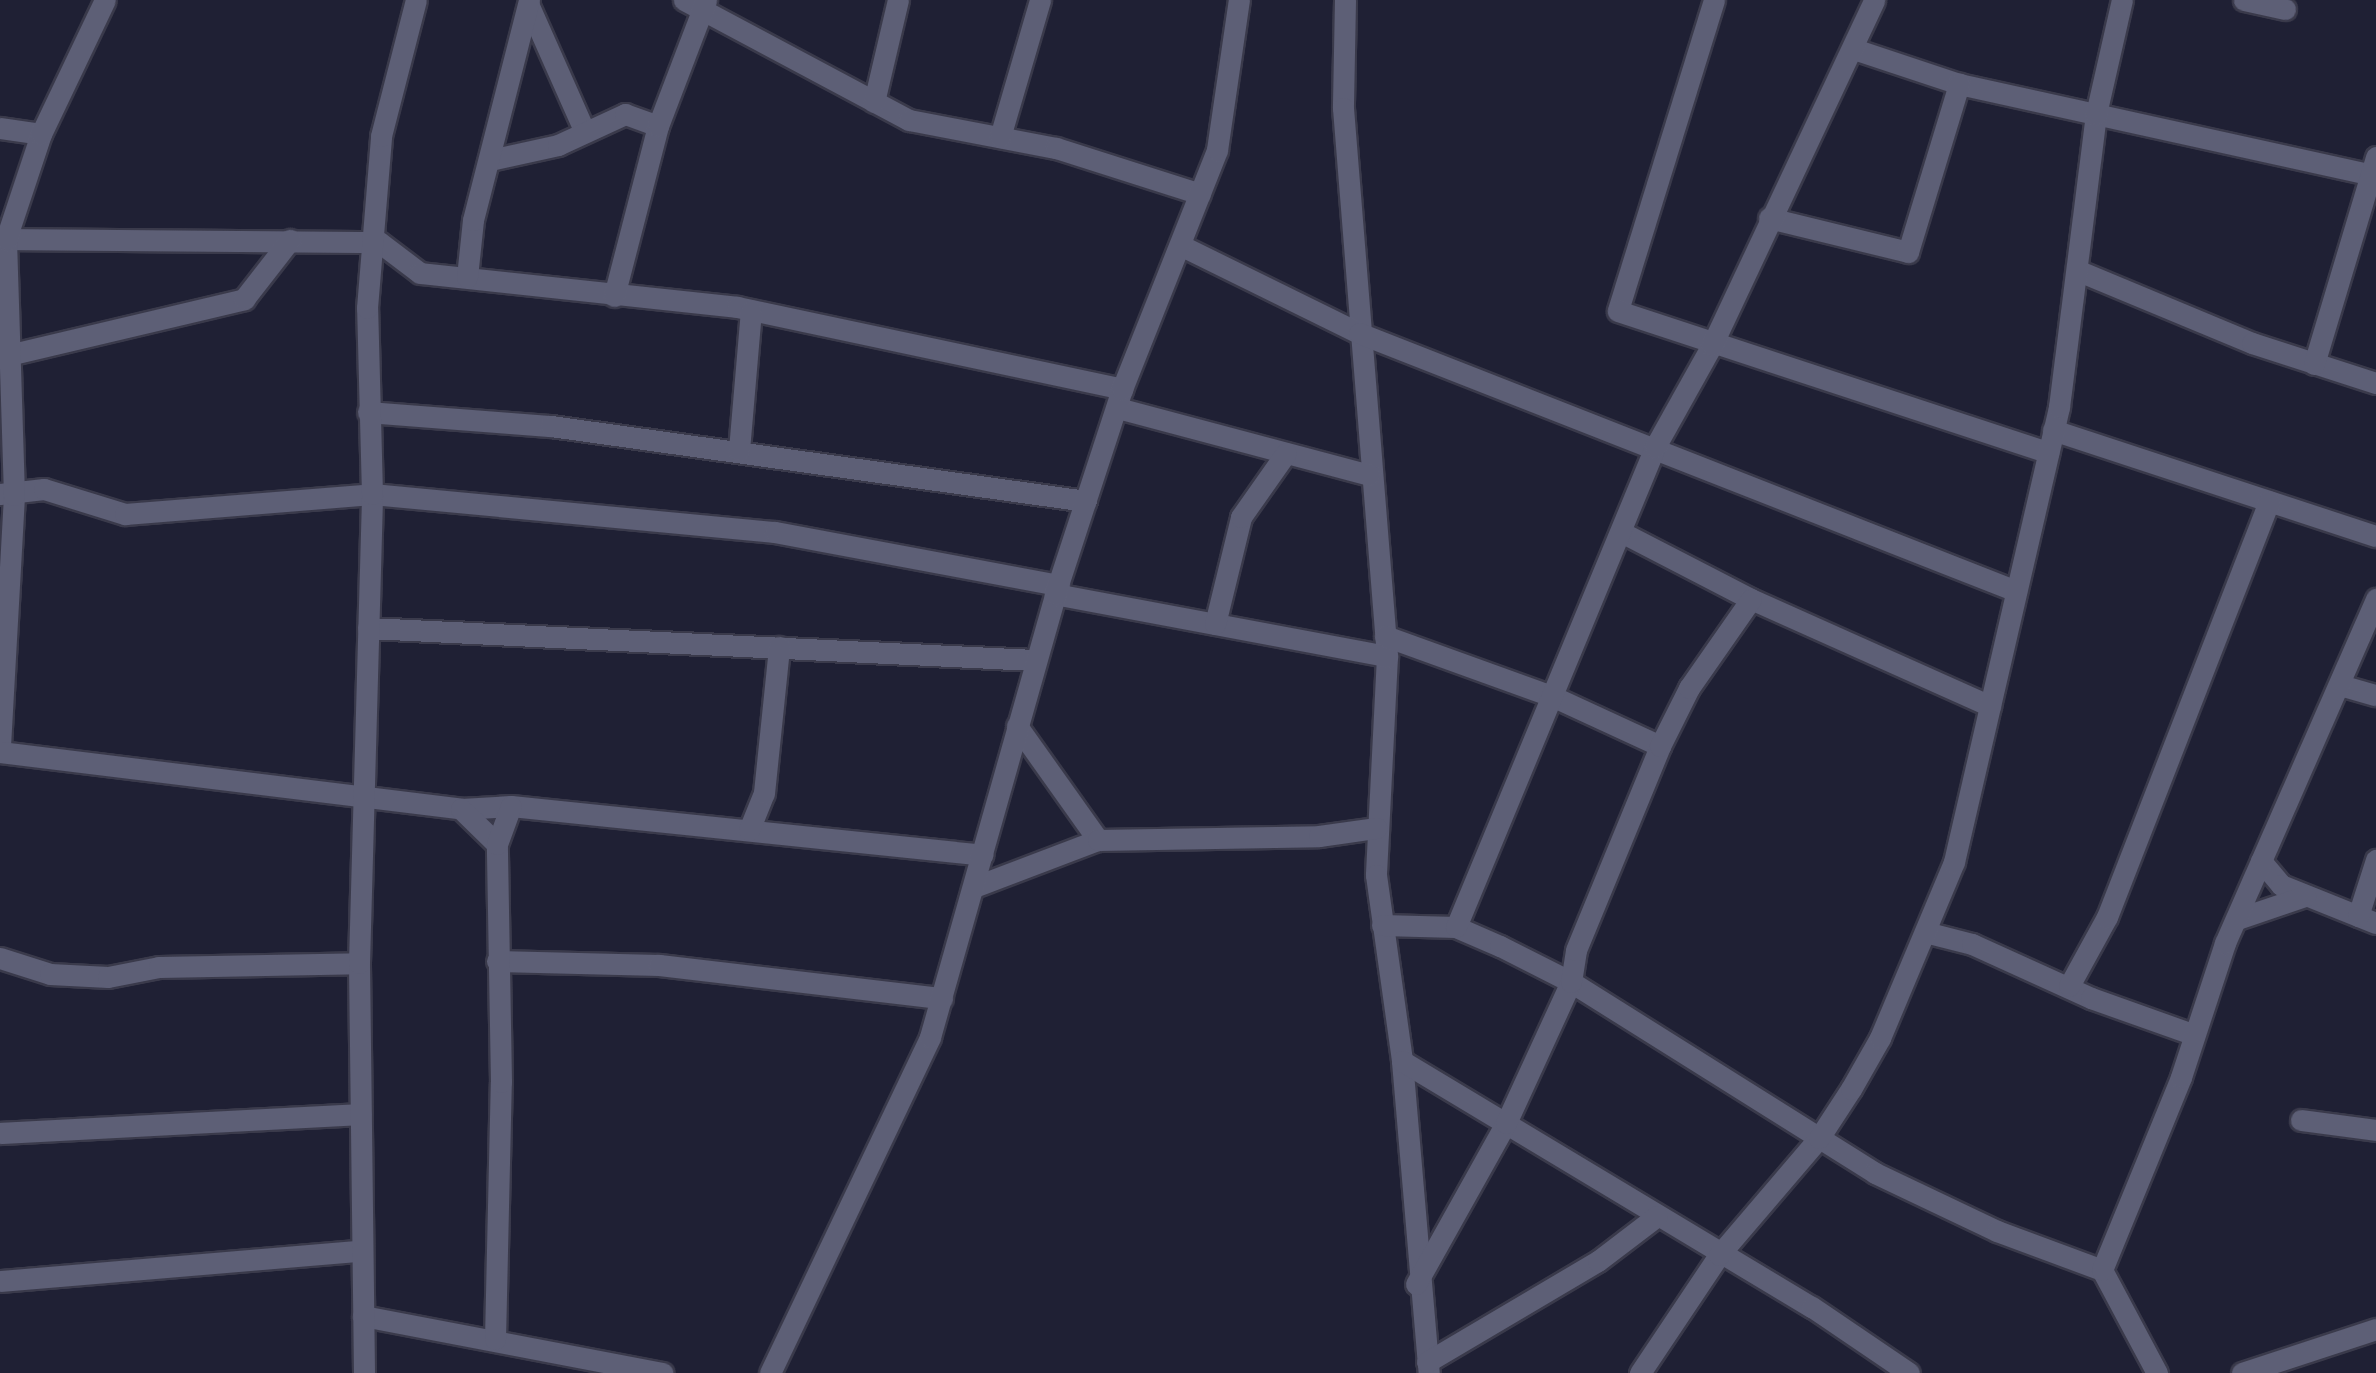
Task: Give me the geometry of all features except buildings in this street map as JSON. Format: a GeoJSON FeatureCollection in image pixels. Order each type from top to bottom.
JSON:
{"type":"FeatureCollection","features":[{"type":"Feature","properties":{"kind":"street"},"geometry":{"type":"LineString","coordinates":[[0,746],[7,495],[5,225],[41,134],[105,0]]}},
{"type":"Feature","properties":{"kind":"street"},"geometry":{"type":"LineString","coordinates":[[364,1373],[359,963],[372,494],[369,412],[371,241],[381,136],[416,0]]}},
{"type":"Feature","properties":{"kind":"street"},"geometry":{"type":"LineString","coordinates":[[684,0],[705,6],[909,120],[1056,148],[1200,194]]}},
{"type":"Feature","properties":{"kind":"street"},"geometry":{"type":"LineString","coordinates":[[874,102],[898,0]]}},
{"type":"Feature","properties":{"kind":"street"},"geometry":{"type":"LineString","coordinates":[[1000,137],[1040,0]]}},
{"type":"Feature","properties":{"kind":"street"},"geometry":{"type":"LineString","coordinates":[[770,1373],[912,1079],[942,998],[1057,589],[1120,398],[1182,246],[1200,194],[1227,103],[1239,0]]}},
{"type":"Feature","properties":{"kind":"street"},"geometry":{"type":"LineString","coordinates":[[1345,0],[1343,108],[1369,475],[1386,646],[1376,828],[1382,925],[1402,1061],[1416,1284],[1428,1368],[1577,1274],[1657,1216]]}},
{"type":"Feature","properties":{"kind":"street"},"geometry":{"type":"LineString","coordinates":[[1714,0],[1664,174],[1617,304],[1621,314],[2048,452]]}},
{"type":"Feature","properties":{"kind":"street"},"geometry":{"type":"LineString","coordinates":[[1456,927],[1623,533],[1655,447],[1712,345],[1769,218],[1854,49],[1874,0]]}},
{"type":"Feature","properties":{"kind":"street"},"geometry":{"type":"LineString","coordinates":[[1640,1373],[1718,1255],[1819,1138],[1880,1038],[1954,862],[2053,430],[2079,271],[2096,114],[2122,0]]}},
{"type":"Feature","properties":{"kind":"street"},"geometry":{"type":"LineString","coordinates":[[2244,0],[2285,9]]}},
{"type":"Feature","properties":{"kind":"street"},"geometry":{"type":"LineString","coordinates":[[467,277],[473,220],[529,3]]}},
{"type":"Feature","properties":{"kind":"street"},"geometry":{"type":"LineString","coordinates":[[529,3],[584,130]]}},
{"type":"Feature","properties":{"kind":"street"},"geometry":{"type":"LineString","coordinates":[[614,296],[658,126],[705,6]]}},
{"type":"Feature","properties":{"kind":"street"},"geometry":{"type":"LineString","coordinates":[[1854,49],[1959,84],[2374,169],[2314,364]]}},
{"type":"Feature","properties":{"kind":"street"},"geometry":{"type":"LineString","coordinates":[[1769,218],[1908,252],[1959,84]]}},
{"type":"Feature","properties":{"kind":"street"},"geometry":{"type":"LineString","coordinates":[[490,160],[558,145],[584,130],[625,114],[658,126]]}},
{"type":"Feature","properties":{"kind":"street"},"geometry":{"type":"LineString","coordinates":[[0,128],[41,134]]}},
{"type":"Feature","properties":{"kind":"street"},"geometry":{"type":"LineString","coordinates":[[5,225],[290,240],[371,241],[420,273],[751,311],[1120,398],[1286,453],[1369,475]]}},
{"type":"Feature","properties":{"kind":"street"},"geometry":{"type":"LineString","coordinates":[[8,355],[244,299],[290,240]]}},
{"type":"Feature","properties":{"kind":"street"},"geometry":{"type":"LineString","coordinates":[[1182,246],[1359,333],[2016,591]]}},
{"type":"Feature","properties":{"kind":"street"},"geometry":{"type":"LineString","coordinates":[[2079,271],[2314,364],[2376,383]]}},
{"type":"Feature","properties":{"kind":"street"},"geometry":{"type":"LineString","coordinates":[[739,450],[751,311]]}},
{"type":"Feature","properties":{"kind":"street"},"geometry":{"type":"LineString","coordinates":[[369,412],[739,450],[1086,501]]}},
{"type":"Feature","properties":{"kind":"street"},"geometry":{"type":"LineString","coordinates":[[2053,430],[2376,536]]}},
{"type":"Feature","properties":{"kind":"street"},"geometry":{"type":"LineString","coordinates":[[1215,624],[1241,517],[1286,453]]}},
{"type":"Feature","properties":{"kind":"street"},"geometry":{"type":"LineString","coordinates":[[7,495],[44,489],[125,514],[372,494],[775,532],[1215,624],[1386,646],[1554,697],[1660,746]]}},
{"type":"Feature","properties":{"kind":"street"},"geometry":{"type":"LineString","coordinates":[[2069,986],[2107,917],[2269,501]]}},
{"type":"Feature","properties":{"kind":"street"},"geometry":{"type":"LineString","coordinates":[[1623,533],[1751,599],[1990,706]]}},
{"type":"Feature","properties":{"kind":"street"},"geometry":{"type":"LineString","coordinates":[[2102,1270],[2261,861],[2376,598]]}},
{"type":"Feature","properties":{"kind":"street"},"geometry":{"type":"LineString","coordinates":[[1416,1284],[1506,1123],[1571,982],[1576,950],[1660,746],[1689,688],[1751,599]]}},
{"type":"Feature","properties":{"kind":"street"},"geometry":{"type":"LineString","coordinates":[[368,628],[1035,660]]}},
{"type":"Feature","properties":{"kind":"street"},"geometry":{"type":"LineString","coordinates":[[749,830],[764,793],[779,647]]}},
{"type":"Feature","properties":{"kind":"street"},"geometry":{"type":"LineString","coordinates":[[2340,685],[2376,695]]}},
{"type":"Feature","properties":{"kind":"street"},"geometry":{"type":"LineString","coordinates":[[1017,726],[1098,839]]}},
{"type":"Feature","properties":{"kind":"street"},"geometry":{"type":"LineString","coordinates":[[0,752],[461,809],[511,806],[982,855]]}},
{"type":"Feature","properties":{"kind":"street"},"geometry":{"type":"LineString","coordinates":[[495,1339],[501,1082],[497,844],[511,806]]}},
{"type":"Feature","properties":{"kind":"street"},"geometry":{"type":"LineString","coordinates":[[461,809],[497,844]]}},
{"type":"Feature","properties":{"kind":"street"},"geometry":{"type":"LineString","coordinates":[[974,887],[1098,839],[1319,836],[1376,828]]}},
{"type":"Feature","properties":{"kind":"street"},"geometry":{"type":"LineString","coordinates":[[2261,861],[2271,879],[2305,896],[2367,919],[2376,860]]}},
{"type":"Feature","properties":{"kind":"street"},"geometry":{"type":"LineString","coordinates":[[2240,918],[2305,896]]}},
{"type":"Feature","properties":{"kind":"street"},"geometry":{"type":"LineString","coordinates":[[1382,925],[1456,927],[1571,982],[1875,1173],[1997,1231],[2102,1270],[2158,1373]]}},
{"type":"Feature","properties":{"kind":"street"},"geometry":{"type":"LineString","coordinates":[[1925,932],[1972,944],[2069,986],[2192,1034]]}},
{"type":"Feature","properties":{"kind":"street"},"geometry":{"type":"LineString","coordinates":[[0,958],[50,974],[108,977],[159,967],[359,963]]}},
{"type":"Feature","properties":{"kind":"street"},"geometry":{"type":"LineString","coordinates":[[497,961],[659,965],[942,998]]}},
{"type":"Feature","properties":{"kind":"street"},"geometry":{"type":"LineString","coordinates":[[1402,1061],[1909,1373]]}},
{"type":"Feature","properties":{"kind":"street"},"geometry":{"type":"LineString","coordinates":[[0,1133],[360,1114]]}},
{"type":"Feature","properties":{"kind":"street"},"geometry":{"type":"LineString","coordinates":[[2301,1120],[2376,1130]]}},
{"type":"Feature","properties":{"kind":"street"},"geometry":{"type":"LineString","coordinates":[[0,1281],[361,1251]]}},
{"type":"Feature","properties":{"kind":"street"},"geometry":{"type":"LineString","coordinates":[[363,1316],[663,1373]]}},
{"type":"Feature","properties":{"kind":"street"},"geometry":{"type":"LineString","coordinates":[[2242,1373],[2376,1329]]}}]}
